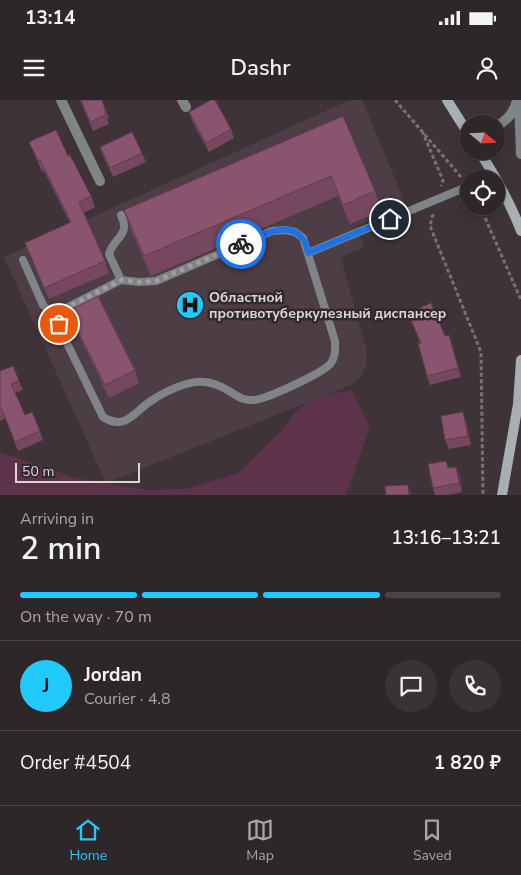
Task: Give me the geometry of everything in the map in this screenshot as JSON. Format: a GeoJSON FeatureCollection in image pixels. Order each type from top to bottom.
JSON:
{"type":"FeatureCollection","features":[{"type":"Feature","properties":{"kind":"main road"},"geometry":{"type":"LineString","coordinates":[[447,100],[460,119]]}},
{"type":"Feature","properties":{"kind":"main road"},"geometry":{"type":"LineString","coordinates":[[505,194],[513,208],[521,231]]}},
{"type":"Feature","properties":{"kind":"main road"},"geometry":{"type":"LineString","coordinates":[[502,495],[518,404],[521,360]]}},
{"type":"Feature","properties":{"kind":"street"},"geometry":{"type":"LineString","coordinates":[[61,100],[100,181]]}},
{"type":"Feature","properties":{"kind":"street"},"geometry":{"type":"LineString","coordinates":[[505,122],[514,111],[518,100]]}},
{"type":"Feature","properties":{"kind":"street"},"geometry":{"type":"LineString","coordinates":[[518,100],[521,154]]}},
{"type":"Feature","properties":{"kind":"lane"},"geometry":{"type":"LineString","coordinates":[[308,253],[460,190]]}},
{"type":"Feature","properties":{"kind":"lane"},"geometry":{"type":"LineString","coordinates":[[121,215],[125,230],[111,248],[109,254],[121,280]]}},
{"type":"Feature","properties":{"kind":"lane"},"geometry":{"type":"LineString","coordinates":[[285,230],[295,232],[303,238],[308,253],[335,341],[335,353],[330,364],[322,371],[265,398],[252,400],[240,398],[215,384],[200,381],[184,384],[149,402],[127,420],[110,422],[103,417],[62,333],[59,316],[64,309],[121,280],[156,281],[272,231],[285,230]]}},
{"type":"Feature","properties":{"kind":"lane"},"geometry":{"type":"LineString","coordinates":[[23,260],[43,305],[52,314],[59,316]]}},
{"type":"Feature","properties":{"kind":"path"},"geometry":{"type":"LineString","coordinates":[[395,100],[460,175]]}},
{"type":"Feature","properties":{"kind":"path"},"geometry":{"type":"LineString","coordinates":[[422,131],[443,180],[430,226],[481,352],[484,495]]}},
{"type":"Feature","properties":{"kind":"path"},"geometry":{"type":"LineString","coordinates":[[484,215],[521,300]]}},
{"type":"Feature","properties":{"kind":"shaded area","name":"Областной противотуберкулезный диспансер"},"geometry":{"type":"Polygon","coordinates":[[[350,100],[362,100],[406,205],[356,226],[364,247],[341,258],[367,352],[366,365],[361,376],[353,384],[106,483],[4,257],[350,100]]]}},
{"type":"Feature","properties":{"kind":"shaded area"},"geometry":{"type":"Polygon","coordinates":[[[352,390],[370,427],[346,495],[0,495],[0,452],[76,478],[148,490],[185,489],[238,473],[281,431],[295,412],[313,398],[352,390]]]}},
{"type":"Feature","properties":{"kind":"building"},"geometry":{"type":"Polygon","coordinates":[[[81,100],[102,100],[106,115],[90,122],[81,100]]]}},
{"type":"Feature","properties":{"kind":"building"},"geometry":{"type":"Polygon","coordinates":[[[211,100],[215,100],[231,129],[206,143],[189,112],[211,100]]]}},
{"type":"Feature","properties":{"kind":"building"},"geometry":{"type":"Polygon","coordinates":[[[343,116],[375,191],[343,205],[331,176],[144,256],[124,210],[343,116]]]}},
{"type":"Feature","properties":{"kind":"building"},"geometry":{"type":"Polygon","coordinates":[[[56,130],[68,156],[70,155],[91,196],[79,202],[105,261],[44,288],[25,243],[71,222],[29,142],[56,130]]]}},
{"type":"Feature","properties":{"kind":"building"},"geometry":{"type":"Polygon","coordinates":[[[132,132],[142,153],[110,168],[100,147],[132,132]]]}},
{"type":"Feature","properties":{"kind":"building"},"geometry":{"type":"Polygon","coordinates":[[[98,296],[135,370],[105,385],[68,311],[98,296]]]}},
{"type":"Feature","properties":{"kind":"building"},"geometry":{"type":"Polygon","coordinates":[[[431,303],[445,336],[449,335],[458,368],[427,376],[418,343],[421,343],[408,313],[431,303]]]}},
{"type":"Feature","properties":{"kind":"building"},"geometry":{"type":"Polygon","coordinates":[[[13,366],[19,381],[11,384],[25,415],[32,412],[40,431],[15,442],[2,409],[0,410],[0,371],[13,366]]]}},
{"type":"Feature","properties":{"kind":"building"},"geometry":{"type":"Polygon","coordinates":[[[463,412],[468,436],[445,440],[441,416],[463,412]]]}},
{"type":"Feature","properties":{"kind":"building"},"geometry":{"type":"Polygon","coordinates":[[[446,461],[448,468],[456,467],[459,483],[433,488],[428,464],[446,461]]]}},
{"type":"Feature","properties":{"kind":"building"},"geometry":{"type":"Polygon","coordinates":[[[408,485],[409,495],[386,495],[385,486],[408,485]]]}},
{"type":"Feature","properties":{"kind":"way so far"},"geometry":{"type":"LineString","coordinates":[[59,324],[59,316],[64,309],[121,280],[148,283],[156,281],[241,244]]}},
{"type":"Feature","properties":{"kind":"place","name":"Областной противотуберкулезный диспансер"},"geometry":{"type":"Point","coordinates":[190,305]}},
{"type":"Feature","properties":{"kind":"route"},"geometry":{"type":"LineString","coordinates":[[241,244],[272,231],[285,230],[295,232],[303,238],[308,253],[390,219]]}}]}
